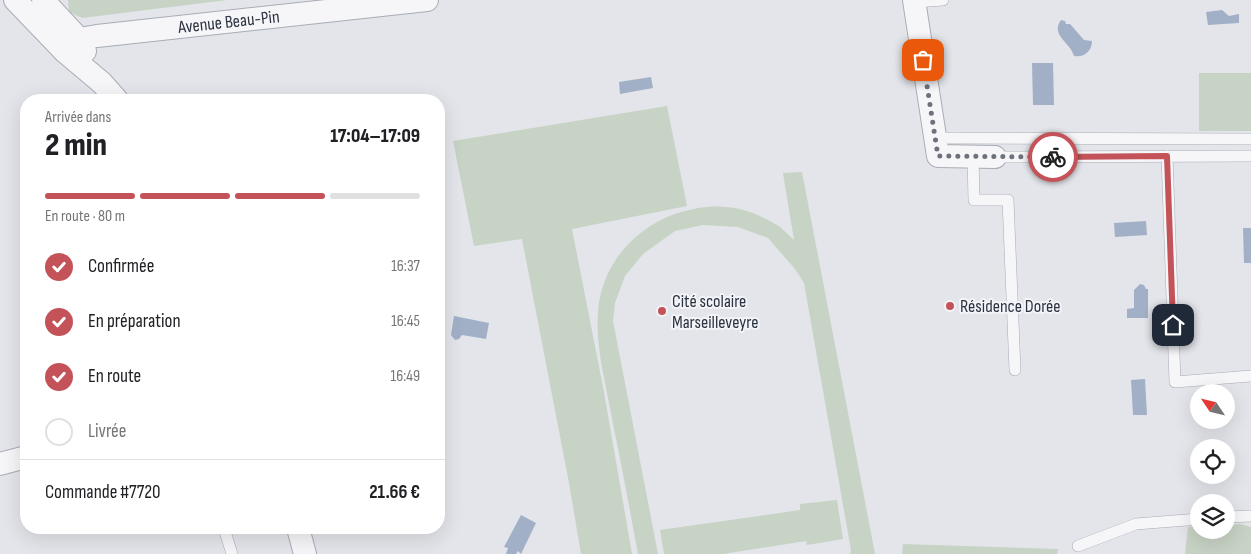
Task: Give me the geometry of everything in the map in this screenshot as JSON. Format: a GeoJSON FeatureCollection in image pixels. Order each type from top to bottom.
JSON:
{"type":"FeatureCollection","features":[{"type":"Feature","properties":{"kind":"street"},"geometry":{"type":"LineString","coordinates":[[15,0],[71,45]]}},
{"type":"Feature","properties":{"kind":"street"},"geometry":{"type":"LineString","coordinates":[[43,0],[71,45],[112,94]]}},
{"type":"Feature","properties":{"kind":"street","name":"Avenue Beau-Pin"},"geometry":{"type":"LineString","coordinates":[[71,45],[427,0]]}},
{"type":"Feature","properties":{"kind":"street"},"geometry":{"type":"LineString","coordinates":[[914,1],[938,156],[996,157]]}},
{"type":"Feature","properties":{"kind":"street"},"geometry":{"type":"LineString","coordinates":[[0,464],[20,459]]}},
{"type":"Feature","properties":{"kind":"street"},"geometry":{"type":"LineString","coordinates":[[300,534],[305,554]]}},
{"type":"Feature","properties":{"kind":"lane"},"geometry":{"type":"LineString","coordinates":[[914,1],[943,0]]}},
{"type":"Feature","properties":{"kind":"lane"},"geometry":{"type":"LineString","coordinates":[[935,138],[1251,139]]}},
{"type":"Feature","properties":{"kind":"lane"},"geometry":{"type":"LineString","coordinates":[[1167,156],[1175,382],[1251,376]]}},
{"type":"Feature","properties":{"kind":"lane"},"geometry":{"type":"LineString","coordinates":[[996,157],[1251,156]]}},
{"type":"Feature","properties":{"kind":"lane"},"geometry":{"type":"LineString","coordinates":[[973,157],[974,200],[1008,200],[1015,370]]}},
{"type":"Feature","properties":{"kind":"lane"},"geometry":{"type":"LineString","coordinates":[[1235,517],[1251,516]]}},
{"type":"Feature","properties":{"kind":"lane"},"geometry":{"type":"LineString","coordinates":[[1078,546],[1136,524],[1190,520]]}},
{"type":"Feature","properties":{"kind":"lane"},"geometry":{"type":"LineString","coordinates":[[226,534],[232,554]]}},
{"type":"Feature","properties":{"kind":"green space"},"geometry":{"type":"Polygon","coordinates":[[[68,0],[227,0],[82,18],[69,12],[68,0]]]}},
{"type":"Feature","properties":{"kind":"green space"},"geometry":{"type":"Polygon","coordinates":[[[1199,73],[1251,73],[1251,131],[1199,131],[1199,73]]]}},
{"type":"Feature","properties":{"kind":"green space"},"geometry":{"type":"Polygon","coordinates":[[[667,106],[687,206],[572,229],[604,392],[632,554],[581,554],[522,239],[474,246],[453,141],[667,106]]]}},
{"type":"Feature","properties":{"kind":"green space"},"geometry":{"type":"Polygon","coordinates":[[[802,172],[875,554],[850,554],[851,550],[804,283],[795,269],[768,238],[738,227],[703,225],[675,231],[643,254],[625,276],[615,303],[613,321],[658,554],[638,554],[598,340],[598,312],[600,295],[605,279],[622,251],[646,229],[675,214],[703,207],[729,207],[755,214],[780,227],[794,240],[783,173],[802,172]]]}},
{"type":"Feature","properties":{"kind":"green space"},"geometry":{"type":"Polygon","coordinates":[[[837,500],[843,539],[807,545],[806,541],[723,554],[664,554],[660,530],[800,510],[800,504],[837,500]]]}},
{"type":"Feature","properties":{"kind":"green space"},"geometry":{"type":"Polygon","coordinates":[[[1235,524],[1251,527],[1251,554],[1185,554],[1188,527],[1190,527],[1190,539],[1235,539],[1235,524]]]}},
{"type":"Feature","properties":{"kind":"green space"},"geometry":{"type":"Polygon","coordinates":[[[903,544],[1058,549],[1057,554],[902,554],[903,544]]]}},
{"type":"Feature","properties":{"kind":"water"},"geometry":{"type":"Polygon","coordinates":[[[1222,10],[1229,16],[1239,14],[1239,23],[1208,25],[1206,12],[1222,10]]]}},
{"type":"Feature","properties":{"kind":"water"},"geometry":{"type":"Polygon","coordinates":[[[1061,20],[1065,21],[1066,24],[1070,24],[1084,40],[1092,41],[1091,48],[1087,53],[1081,56],[1074,56],[1059,35],[1058,25],[1061,20]]]}},
{"type":"Feature","properties":{"kind":"water"},"geometry":{"type":"Polygon","coordinates":[[[1032,63],[1053,63],[1054,105],[1033,105],[1032,63]]]}},
{"type":"Feature","properties":{"kind":"water"},"geometry":{"type":"Polygon","coordinates":[[[651,77],[653,88],[620,94],[619,82],[651,77]]]}},
{"type":"Feature","properties":{"kind":"water"},"geometry":{"type":"Polygon","coordinates":[[[1146,221],[1147,235],[1115,237],[1114,223],[1146,221]]]}},
{"type":"Feature","properties":{"kind":"water"},"geometry":{"type":"Polygon","coordinates":[[[1243,228],[1251,228],[1251,263],[1244,263],[1243,228]]]}},
{"type":"Feature","properties":{"kind":"water"},"geometry":{"type":"Polygon","coordinates":[[[1140,284],[1148,289],[1148,318],[1127,318],[1127,309],[1134,308],[1134,290],[1140,284]]]}},
{"type":"Feature","properties":{"kind":"water"},"geometry":{"type":"Polygon","coordinates":[[[454,316],[489,323],[486,339],[462,335],[459,339],[455,340],[451,335],[454,316]]]}},
{"type":"Feature","properties":{"kind":"water"},"geometry":{"type":"Polygon","coordinates":[[[1145,379],[1147,415],[1133,415],[1131,380],[1145,379]]]}},
{"type":"Feature","properties":{"kind":"water"},"geometry":{"type":"Polygon","coordinates":[[[521,515],[536,523],[521,554],[518,551],[516,554],[506,554],[508,548],[504,547],[521,515]]]}},
{"type":"Feature","properties":{"kind":"way so far"},"geometry":{"type":"LineString","coordinates":[[923,60],[938,156],[1053,157]]}},
{"type":"Feature","properties":{"kind":"place","name":"Résidence Dorée"},"geometry":{"type":"Point","coordinates":[950,306]}},
{"type":"Feature","properties":{"kind":"place","name":"Cité scolaire Marseilleveyre"},"geometry":{"type":"Point","coordinates":[662,311]}},
{"type":"Feature","properties":{"kind":"route"},"geometry":{"type":"LineString","coordinates":[[1053,157],[1167,156],[1173,325]]}}]}
